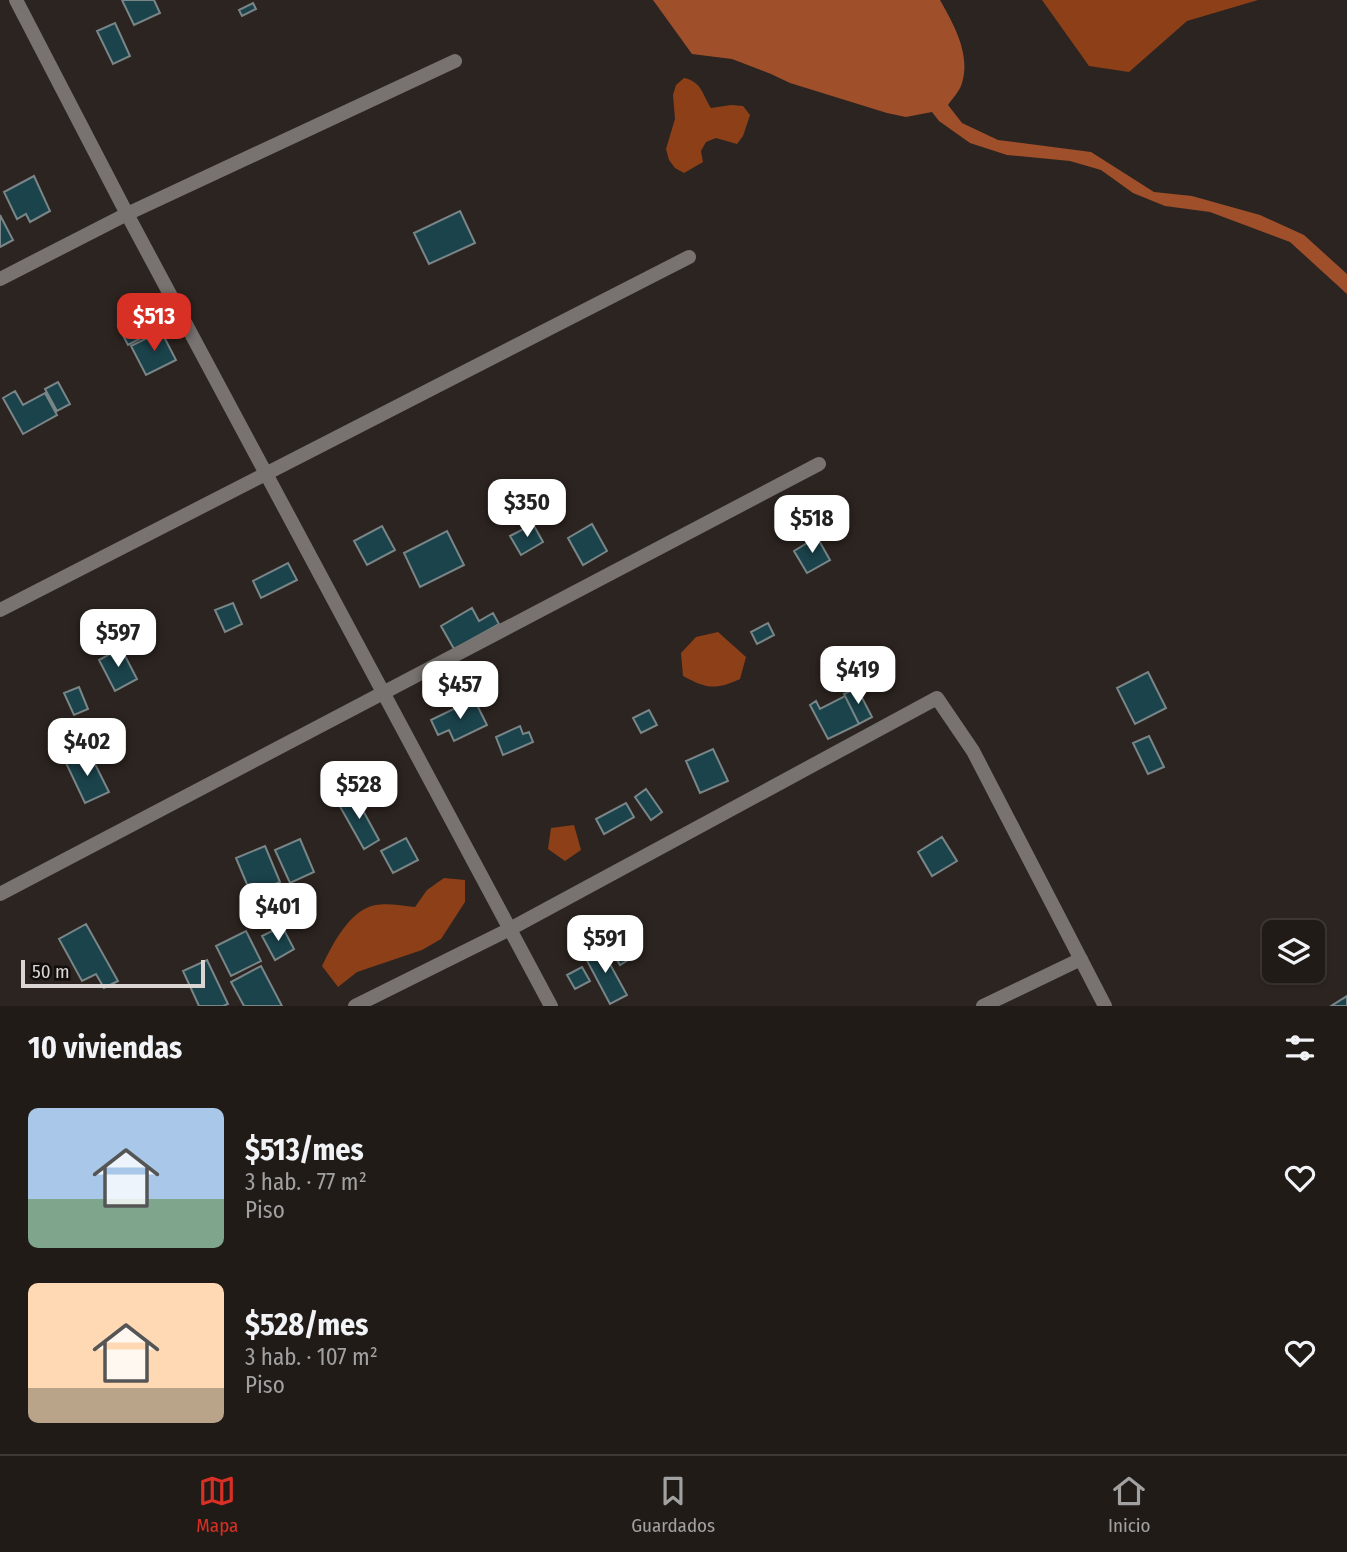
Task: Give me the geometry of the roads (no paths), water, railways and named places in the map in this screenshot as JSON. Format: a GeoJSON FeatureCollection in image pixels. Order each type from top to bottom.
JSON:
{"type":"FeatureCollection","features":[{"type":"Feature","properties":{"kind":"street"},"geometry":{"type":"LineString","coordinates":[[16,0],[127,214],[551,1006]]}},
{"type":"Feature","properties":{"kind":"street"},"geometry":{"type":"LineString","coordinates":[[0,279],[127,214],[455,61]]}},
{"type":"Feature","properties":{"kind":"street"},"geometry":{"type":"LineString","coordinates":[[0,610],[689,257]]}},
{"type":"Feature","properties":{"kind":"street"},"geometry":{"type":"LineString","coordinates":[[0,894],[819,464]]}},
{"type":"Feature","properties":{"kind":"street"},"geometry":{"type":"LineString","coordinates":[[355,1006],[510,929],[937,698],[973,751],[1105,1006]]}},
{"type":"Feature","properties":{"kind":"street"},"geometry":{"type":"LineString","coordinates":[[983,1006],[1081,959]]}}]}
